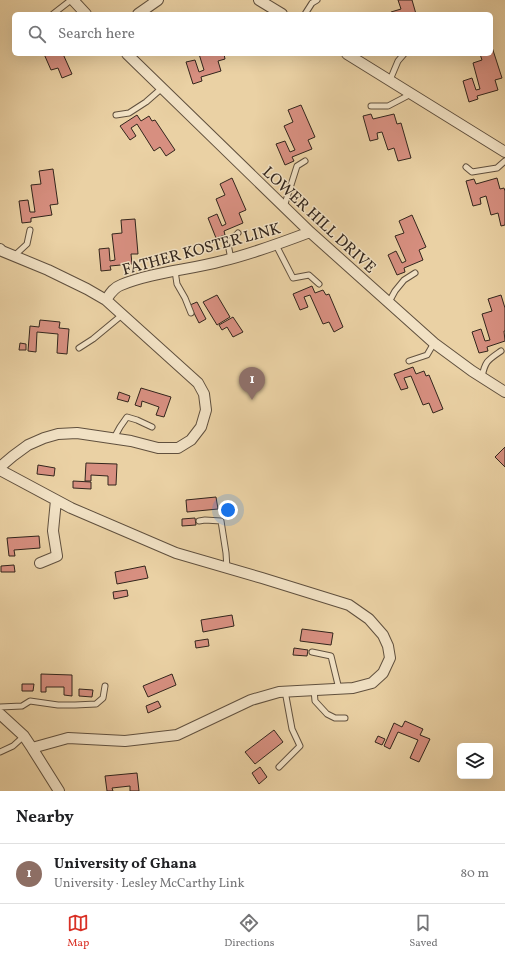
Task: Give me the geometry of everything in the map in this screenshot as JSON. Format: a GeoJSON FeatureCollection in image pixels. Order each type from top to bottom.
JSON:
{"type":"FeatureCollection","features":[{"type":"Feature","properties":{"kind":"street"},"geometry":{"type":"LineString","coordinates":[[72,0],[84,12]]}},
{"type":"Feature","properties":{"kind":"street"},"geometry":{"type":"LineString","coordinates":[[141,12],[157,0]]}},
{"type":"Feature","properties":{"kind":"street"},"geometry":{"type":"LineString","coordinates":[[259,0],[279,12]]}},
{"type":"Feature","properties":{"kind":"street","name":"LOWER HILL DRIVE"},"geometry":{"type":"LineString","coordinates":[[129,56],[310,232],[434,343],[505,392]]}},
{"type":"Feature","properties":{"kind":"street"},"geometry":{"type":"LineString","coordinates":[[350,56],[505,152]]}},
{"type":"Feature","properties":{"kind":"street","name":"FATHER KOSTER LINK"},"geometry":{"type":"LineString","coordinates":[[106,300],[112,291],[118,286],[138,279],[231,259],[276,245],[310,232]]}},
{"type":"Feature","properties":{"kind":"street"},"geometry":{"type":"LineString","coordinates":[[0,467],[28,445],[58,434],[77,432],[131,441],[158,448],[178,448],[191,440],[201,427],[206,410],[204,394],[198,383],[106,300],[48,270],[1,250]]}},
{"type":"Feature","properties":{"kind":"street"},"geometry":{"type":"LineString","coordinates":[[0,470],[71,508],[176,553],[349,605],[369,619],[383,635],[388,646],[390,658],[383,673],[372,683],[353,688],[279,692],[251,700],[177,734],[125,741],[68,738],[32,748]]}},
{"type":"Feature","properties":{"kind":"street"},"geometry":{"type":"LineString","coordinates":[[40,563],[57,556],[53,531],[56,500]]}},
{"type":"Feature","properties":{"kind":"street"},"geometry":{"type":"LineString","coordinates":[[0,714],[24,736],[58,791]]}},
{"type":"Feature","properties":{"kind":"lane"},"geometry":{"type":"LineString","coordinates":[[56,12],[72,0]]}},
{"type":"Feature","properties":{"kind":"lane"},"geometry":{"type":"LineString","coordinates":[[306,12],[312,3],[317,0]]}},
{"type":"Feature","properties":{"kind":"lane"},"geometry":{"type":"LineString","coordinates":[[390,80],[398,61],[402,56]]}},
{"type":"Feature","properties":{"kind":"lane"},"geometry":{"type":"LineString","coordinates":[[116,115],[129,113],[146,102],[162,88]]}},
{"type":"Feature","properties":{"kind":"lane"},"geometry":{"type":"LineString","coordinates":[[370,106],[388,106],[412,94]]}},
{"type":"Feature","properties":{"kind":"lane"},"geometry":{"type":"LineString","coordinates":[[284,207],[297,166],[306,161]]}},
{"type":"Feature","properties":{"kind":"lane"},"geometry":{"type":"LineString","coordinates":[[466,167],[472,172],[497,168],[505,161]]}},
{"type":"Feature","properties":{"kind":"lane"},"geometry":{"type":"LineString","coordinates":[[14,256],[27,244],[30,230]]}},
{"type":"Feature","properties":{"kind":"lane"},"geometry":{"type":"LineString","coordinates":[[231,259],[228,244],[238,233]]}},
{"type":"Feature","properties":{"kind":"lane"},"geometry":{"type":"LineString","coordinates":[[276,245],[293,278],[310,274],[319,284]]}},
{"type":"Feature","properties":{"kind":"lane"},"geometry":{"type":"LineString","coordinates":[[175,271],[177,284],[191,313]]}},
{"type":"Feature","properties":{"kind":"lane"},"geometry":{"type":"LineString","coordinates":[[389,302],[395,291],[404,280],[415,273]]}},
{"type":"Feature","properties":{"kind":"lane"},"geometry":{"type":"LineString","coordinates":[[79,348],[93,339],[122,315]]}},
{"type":"Feature","properties":{"kind":"lane"},"geometry":{"type":"LineString","coordinates":[[409,361],[427,355],[434,343]]}},
{"type":"Feature","properties":{"kind":"lane"},"geometry":{"type":"LineString","coordinates":[[482,377],[484,366],[491,358],[501,351]]}},
{"type":"Feature","properties":{"kind":"lane"},"geometry":{"type":"LineString","coordinates":[[114,438],[127,417],[152,427]]}},
{"type":"Feature","properties":{"kind":"lane"},"geometry":{"type":"LineString","coordinates":[[199,521],[221,521],[227,568]]}},
{"type":"Feature","properties":{"kind":"lane"},"geometry":{"type":"LineString","coordinates":[[312,652],[331,656],[339,689]]}},
{"type":"Feature","properties":{"kind":"lane"},"geometry":{"type":"LineString","coordinates":[[0,707],[22,706],[30,701],[58,705],[96,704],[103,698],[105,686]]}},
{"type":"Feature","properties":{"kind":"lane"},"geometry":{"type":"LineString","coordinates":[[314,690],[315,701],[327,714],[335,718],[345,718]]}},
{"type":"Feature","properties":{"kind":"lane"},"geometry":{"type":"LineString","coordinates":[[279,767],[300,746],[292,729],[285,692]]}},
{"type":"Feature","properties":{"kind":"lane"},"geometry":{"type":"LineString","coordinates":[[0,752],[13,746],[24,736]]}},
{"type":"Feature","properties":{"kind":"building"},"geometry":{"type":"Polygon","coordinates":[[[398,0],[412,0],[415,12],[391,12],[401,9],[398,0]]]}},
{"type":"Feature","properties":{"kind":"building"},"geometry":{"type":"Polygon","coordinates":[[[493,50],[502,78],[495,80],[498,90],[477,96],[478,99],[469,102],[463,81],[472,78],[476,90],[480,89],[473,63],[482,60],[481,56],[493,56],[493,50]]]}},
{"type":"Feature","properties":{"kind":"building"},"geometry":{"type":"Polygon","coordinates":[[[45,56],[64,56],[72,74],[62,78],[58,68],[51,70],[45,56]]]}},
{"type":"Feature","properties":{"kind":"building"},"geometry":{"type":"Polygon","coordinates":[[[200,56],[224,56],[225,59],[218,61],[221,71],[201,77],[202,81],[193,84],[186,62],[195,60],[199,72],[204,70],[200,56]]]}},
{"type":"Feature","properties":{"kind":"building"},"geometry":{"type":"Polygon","coordinates":[[[301,105],[315,137],[308,140],[312,149],[292,157],[294,161],[285,165],[276,144],[285,141],[290,152],[295,150],[284,126],[293,122],[288,110],[301,105]]]}},
{"type":"Feature","properties":{"kind":"building"},"geometry":{"type":"Polygon","coordinates":[[[371,114],[373,119],[394,114],[397,124],[401,123],[411,158],[398,161],[394,148],[388,150],[382,132],[377,133],[378,139],[370,141],[363,116],[371,114]]]}},
{"type":"Feature","properties":{"kind":"building"},"geometry":{"type":"Polygon","coordinates":[[[137,115],[141,121],[149,116],[152,121],[155,120],[175,150],[166,156],[160,147],[154,151],[137,124],[131,128],[136,136],[130,140],[120,126],[137,115]]]}},
{"type":"Feature","properties":{"kind":"building"},"geometry":{"type":"Polygon","coordinates":[[[53,169],[58,204],[50,205],[52,215],[31,218],[31,222],[22,223],[19,201],[28,200],[30,212],[35,212],[31,185],[41,184],[39,171],[53,169]]]}},
{"type":"Feature","properties":{"kind":"building"},"geometry":{"type":"Polygon","coordinates":[[[232,178],[246,210],[239,213],[243,223],[224,231],[225,235],[216,238],[208,218],[217,214],[222,226],[226,224],[216,199],[225,195],[220,184],[232,178]]]}},
{"type":"Feature","properties":{"kind":"building"},"geometry":{"type":"Polygon","coordinates":[[[497,178],[500,189],[504,188],[505,191],[505,225],[501,226],[498,213],[491,215],[486,196],[480,198],[481,204],[473,206],[466,181],[474,179],[476,184],[497,178]]]}},
{"type":"Feature","properties":{"kind":"building"},"geometry":{"type":"Polygon","coordinates":[[[412,215],[426,247],[419,250],[423,260],[404,268],[405,272],[397,275],[388,255],[396,251],[402,263],[406,261],[395,236],[404,233],[399,221],[412,215]]]}},
{"type":"Feature","properties":{"kind":"building"},"geometry":{"type":"Polygon","coordinates":[[[135,219],[138,254],[131,254],[132,264],[110,266],[111,270],[101,271],[99,249],[109,248],[110,261],[115,260],[112,234],[122,233],[121,220],[135,219]]]}},
{"type":"Feature","properties":{"kind":"building"},"geometry":{"type":"Polygon","coordinates":[[[312,286],[315,293],[323,290],[326,295],[329,294],[343,327],[334,332],[329,322],[323,324],[310,295],[304,297],[308,307],[300,310],[293,294],[312,286]]]}},
{"type":"Feature","properties":{"kind":"building"},"geometry":{"type":"Polygon","coordinates":[[[217,295],[230,317],[217,325],[203,302],[217,295]]]}},
{"type":"Feature","properties":{"kind":"building"},"geometry":{"type":"Polygon","coordinates":[[[501,295],[505,308],[505,341],[487,347],[488,351],[479,353],[472,332],[481,329],[485,341],[490,340],[482,314],[492,311],[488,299],[501,295]]]}},
{"type":"Feature","properties":{"kind":"building"},"geometry":{"type":"Polygon","coordinates":[[[197,302],[206,319],[199,323],[190,305],[197,302]]]}},
{"type":"Feature","properties":{"kind":"building"},"geometry":{"type":"Polygon","coordinates":[[[233,317],[243,332],[233,337],[227,327],[222,330],[219,325],[233,317]]]}},
{"type":"Feature","properties":{"kind":"building"},"geometry":{"type":"Polygon","coordinates":[[[40,320],[60,322],[59,328],[69,329],[67,354],[57,353],[58,334],[37,332],[36,352],[28,351],[30,326],[39,327],[40,320]]]}},
{"type":"Feature","properties":{"kind":"building"},"geometry":{"type":"Polygon","coordinates":[[[20,343],[26,344],[26,350],[19,350],[20,343]]]}},
{"type":"Feature","properties":{"kind":"building"},"geometry":{"type":"Polygon","coordinates":[[[413,367],[416,374],[424,371],[426,376],[429,375],[443,409],[433,413],[429,403],[423,405],[411,376],[404,378],[408,388],[401,390],[394,374],[413,367]]]}},
{"type":"Feature","properties":{"kind":"building"},"geometry":{"type":"Polygon","coordinates":[[[141,388],[171,397],[164,417],[156,415],[159,407],[142,401],[141,407],[135,405],[141,388]]]}},
{"type":"Feature","properties":{"kind":"building"},"geometry":{"type":"Polygon","coordinates":[[[119,392],[130,396],[128,402],[117,399],[119,392]]]}},
{"type":"Feature","properties":{"kind":"building"},"geometry":{"type":"Polygon","coordinates":[[[505,447],[505,467],[495,457],[505,447]]]}},
{"type":"Feature","properties":{"kind":"building"},"geometry":{"type":"Polygon","coordinates":[[[86,463],[117,464],[116,485],[108,485],[108,476],[91,475],[91,481],[85,481],[86,463]]]}},
{"type":"Feature","properties":{"kind":"building"},"geometry":{"type":"Polygon","coordinates":[[[38,465],[55,468],[54,476],[37,474],[38,465]]]}},
{"type":"Feature","properties":{"kind":"building"},"geometry":{"type":"Polygon","coordinates":[[[73,481],[91,482],[91,489],[73,488],[73,481]]]}},
{"type":"Feature","properties":{"kind":"building"},"geometry":{"type":"Polygon","coordinates":[[[216,497],[218,509],[187,512],[186,500],[216,497]]]}},
{"type":"Feature","properties":{"kind":"building"},"geometry":{"type":"Polygon","coordinates":[[[195,518],[196,525],[182,526],[182,519],[195,518]]]}},
{"type":"Feature","properties":{"kind":"building"},"geometry":{"type":"Polygon","coordinates":[[[39,536],[40,548],[14,550],[15,556],[9,556],[7,538],[39,536]]]}},
{"type":"Feature","properties":{"kind":"building"},"geometry":{"type":"Polygon","coordinates":[[[14,565],[15,572],[1,572],[1,566],[14,565]]]}},
{"type":"Feature","properties":{"kind":"building"},"geometry":{"type":"Polygon","coordinates":[[[145,566],[148,578],[117,584],[115,572],[145,566]]]}},
{"type":"Feature","properties":{"kind":"building"},"geometry":{"type":"Polygon","coordinates":[[[127,590],[128,596],[114,599],[113,592],[127,590]]]}},
{"type":"Feature","properties":{"kind":"building"},"geometry":{"type":"Polygon","coordinates":[[[232,615],[234,626],[203,632],[201,620],[232,615]]]}},
{"type":"Feature","properties":{"kind":"building"},"geometry":{"type":"Polygon","coordinates":[[[302,629],[333,633],[331,645],[300,641],[302,629]]]}},
{"type":"Feature","properties":{"kind":"building"},"geometry":{"type":"Polygon","coordinates":[[[208,639],[209,646],[196,648],[195,641],[208,639]]]}},
{"type":"Feature","properties":{"kind":"building"},"geometry":{"type":"Polygon","coordinates":[[[294,648],[308,650],[307,656],[293,655],[294,648]]]}},
{"type":"Feature","properties":{"kind":"building"},"geometry":{"type":"Polygon","coordinates":[[[41,674],[72,675],[72,696],[64,695],[64,687],[46,687],[46,692],[41,692],[41,674]]]}},
{"type":"Feature","properties":{"kind":"building"},"geometry":{"type":"Polygon","coordinates":[[[172,674],[176,685],[148,697],[143,686],[172,674]]]}},
{"type":"Feature","properties":{"kind":"building"},"geometry":{"type":"Polygon","coordinates":[[[22,684],[34,684],[33,691],[22,691],[22,684]]]}},
{"type":"Feature","properties":{"kind":"building"},"geometry":{"type":"Polygon","coordinates":[[[79,689],[93,690],[92,697],[79,696],[79,689]]]}},
{"type":"Feature","properties":{"kind":"building"},"geometry":{"type":"Polygon","coordinates":[[[158,701],[161,707],[148,713],[146,706],[158,701]]]}},
{"type":"Feature","properties":{"kind":"building"},"geometry":{"type":"Polygon","coordinates":[[[405,721],[423,729],[420,735],[430,739],[419,762],[410,758],[418,740],[398,732],[390,749],[384,746],[394,723],[402,727],[405,721]]]}},
{"type":"Feature","properties":{"kind":"building"},"geometry":{"type":"Polygon","coordinates":[[[274,730],[283,742],[255,764],[245,752],[274,730]]]}},
{"type":"Feature","properties":{"kind":"building"},"geometry":{"type":"Polygon","coordinates":[[[378,736],[385,739],[382,745],[375,742],[378,736]]]}},
{"type":"Feature","properties":{"kind":"building"},"geometry":{"type":"Polygon","coordinates":[[[260,767],[267,777],[259,784],[252,773],[260,767]]]}},
{"type":"Feature","properties":{"kind":"building"},"geometry":{"type":"Polygon","coordinates":[[[137,773],[139,791],[130,791],[130,786],[112,788],[113,791],[107,791],[105,776],[137,773]]]}},
{"type":"Feature","properties":{"kind":"place","name":"University of Ghana"},"geometry":{"type":"Point","coordinates":[252,400]}}]}
